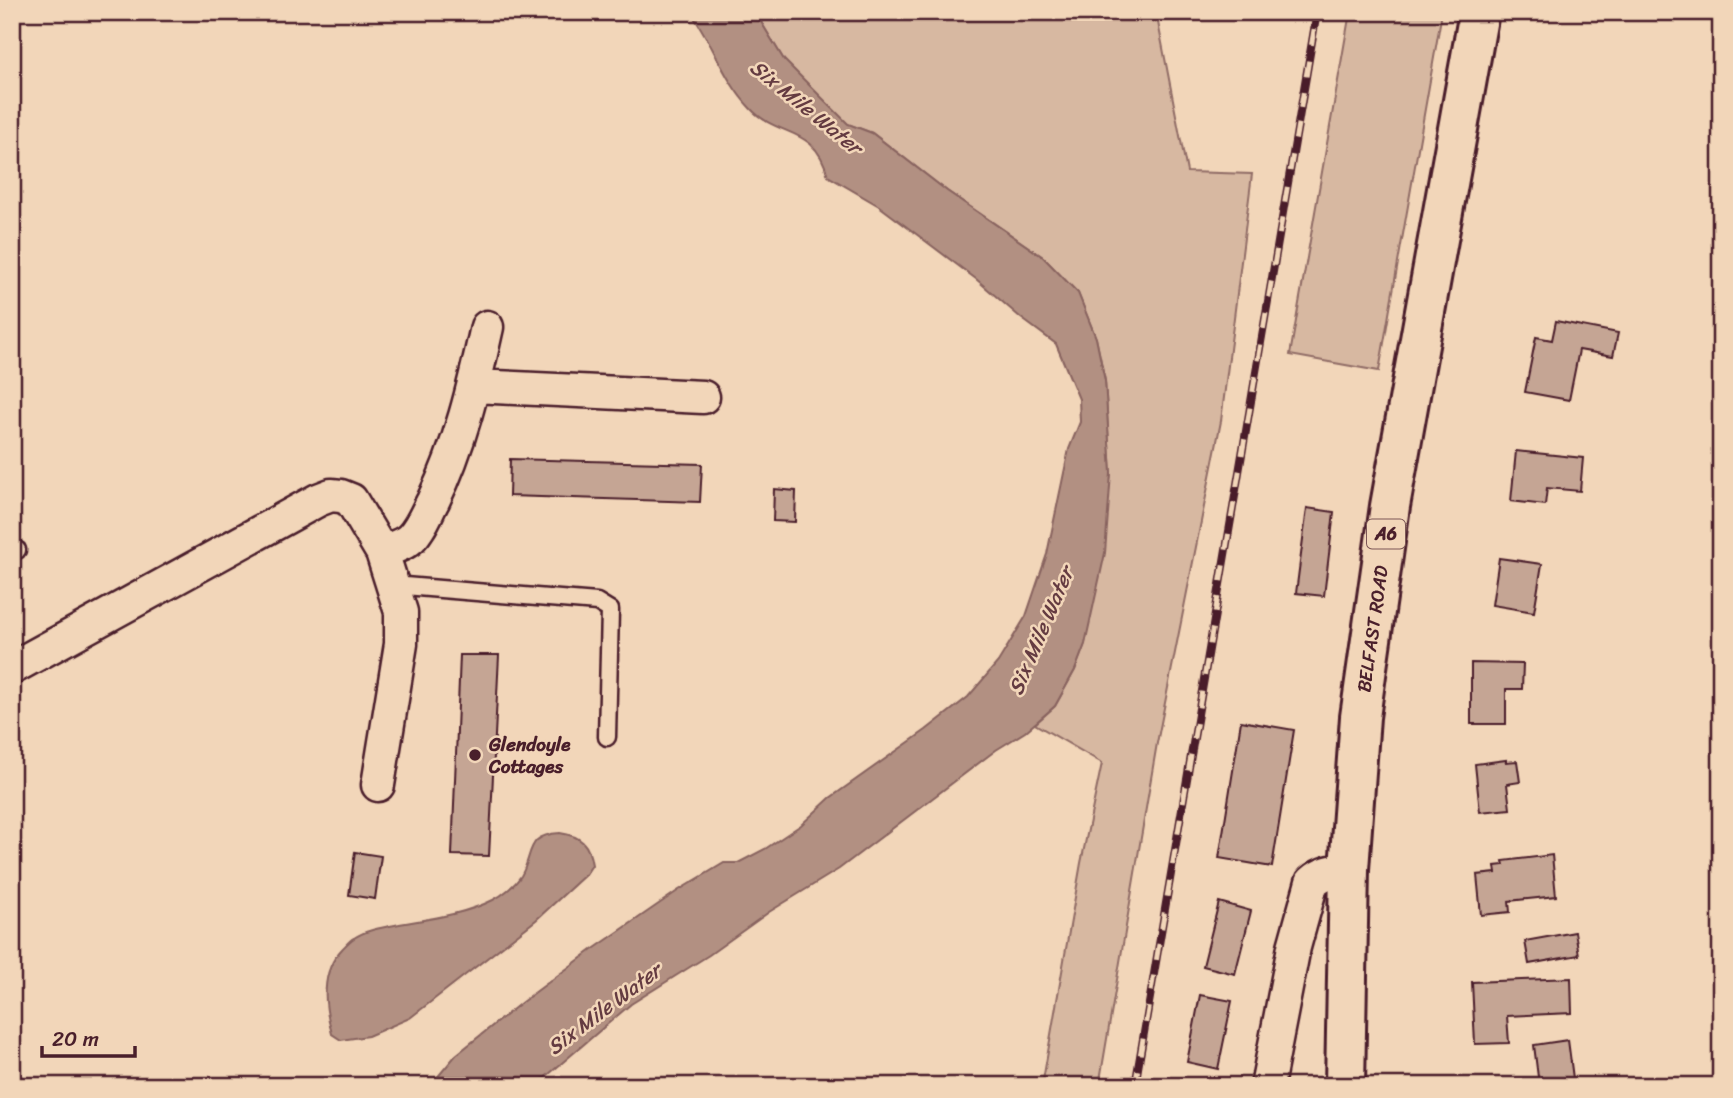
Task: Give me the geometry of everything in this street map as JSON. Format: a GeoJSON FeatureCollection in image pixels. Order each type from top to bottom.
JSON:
{"type":"FeatureCollection","features":[{"type":"Feature","properties":{"kind":"main road","name":"BELFAST ROAD"},"geometry":{"type":"LineString","coordinates":[[1345,1086],[1349,869],[1360,717],[1390,506],[1479,12]]}},
{"type":"Feature","properties":{"kind":"street"},"geometry":{"type":"LineString","coordinates":[[382,552],[408,541],[419,529],[440,485],[463,424],[488,327]]}},
{"type":"Feature","properties":{"kind":"street"},"geometry":{"type":"LineString","coordinates":[[474,386],[703,397]]}},
{"type":"Feature","properties":{"kind":"street"},"geometry":{"type":"LineString","coordinates":[[12,668],[318,500],[331,495],[341,496],[351,500],[382,552],[401,612],[401,644],[378,785]]}},
{"type":"Feature","properties":{"kind":"street"},"geometry":{"type":"LineString","coordinates":[[1267,1086],[1294,947],[1311,882],[1327,872],[1349,869]]}},
{"type":"Feature","properties":{"kind":"lane"},"geometry":{"type":"LineString","coordinates":[[393,585],[597,602],[610,610],[607,737]]}},
{"type":"Feature","properties":{"kind":"shaded area"},"geometry":{"type":"Polygon","coordinates":[[[755,12],[1156,12],[1187,172],[1252,174],[1221,421],[1157,743],[1099,1086],[1042,1086],[1081,863],[1102,763],[1035,724],[1055,706],[1075,670],[1085,644],[1111,473],[1105,381],[1096,338],[1078,293],[1043,257],[947,191],[872,133],[848,124],[784,60],[755,12]]]}},
{"type":"Feature","properties":{"kind":"shaded area"},"geometry":{"type":"Polygon","coordinates":[[[1350,12],[1442,12],[1379,371],[1290,355],[1350,12]]]}},
{"type":"Feature","properties":{"kind":"water","name":"Six Mile Water"},"geometry":{"type":"Polygon","coordinates":[[[690,12],[755,12],[784,60],[848,124],[872,133],[947,191],[1043,257],[1078,293],[1096,338],[1105,381],[1111,473],[1105,553],[1085,644],[1075,670],[1055,706],[1025,732],[996,750],[839,869],[631,1004],[535,1086],[430,1086],[456,1055],[592,950],[679,890],[724,863],[738,863],[801,825],[830,798],[968,697],[998,662],[1026,616],[1047,554],[1069,449],[1080,422],[1079,399],[1056,344],[879,206],[828,176],[822,159],[805,140],[761,118],[732,85],[690,12]]]}},
{"type":"Feature","properties":{"kind":"water"},"geometry":{"type":"Polygon","coordinates":[[[560,833],[583,842],[592,865],[586,874],[536,920],[410,1018],[368,1036],[341,1040],[332,1034],[327,1012],[327,978],[335,958],[350,941],[374,930],[457,913],[493,900],[516,883],[536,841],[549,834],[560,833]]]}},
{"type":"Feature","properties":{"kind":"building"},"geometry":{"type":"Polygon","coordinates":[[[1556,321],[1618,333],[1613,356],[1579,350],[1569,400],[1525,392],[1536,337],[1552,340],[1556,321]]]}},
{"type":"Feature","properties":{"kind":"building"},"geometry":{"type":"Polygon","coordinates":[[[1516,451],[1583,458],[1580,491],[1547,488],[1545,505],[1511,501],[1516,451]]]}},
{"type":"Feature","properties":{"kind":"building"},"geometry":{"type":"Polygon","coordinates":[[[510,459],[702,464],[700,502],[509,496],[510,459]]]}},
{"type":"Feature","properties":{"kind":"building"},"geometry":{"type":"Polygon","coordinates":[[[774,489],[796,491],[795,522],[773,521],[774,489]]]}},
{"type":"Feature","properties":{"kind":"building"},"geometry":{"type":"Polygon","coordinates":[[[1307,508],[1334,512],[1324,596],[1296,593],[1307,508]]]}},
{"type":"Feature","properties":{"kind":"building"},"geometry":{"type":"Polygon","coordinates":[[[1499,558],[1542,564],[1534,612],[1492,605],[1499,558]]]}},
{"type":"Feature","properties":{"kind":"building","name":"Glendoyle Cottages"},"geometry":{"type":"Polygon","coordinates":[[[460,655],[499,655],[489,856],[452,855],[460,655]]]}},
{"type":"Feature","properties":{"kind":"building"},"geometry":{"type":"Polygon","coordinates":[[[1471,663],[1523,664],[1522,689],[1506,689],[1506,724],[1471,724],[1471,663]]]}},
{"type":"Feature","properties":{"kind":"building"},"geometry":{"type":"Polygon","coordinates":[[[1241,721],[1294,730],[1272,867],[1219,858],[1241,721]]]}},
{"type":"Feature","properties":{"kind":"building"},"geometry":{"type":"Polygon","coordinates":[[[1517,761],[1520,782],[1507,784],[1510,809],[1480,812],[1475,764],[1517,761]]]}},
{"type":"Feature","properties":{"kind":"building"},"geometry":{"type":"Polygon","coordinates":[[[355,852],[381,856],[375,899],[349,895],[355,852]]]}},
{"type":"Feature","properties":{"kind":"building"},"geometry":{"type":"Polygon","coordinates":[[[1552,855],[1556,896],[1509,901],[1510,912],[1481,915],[1477,875],[1496,873],[1495,866],[1504,865],[1503,861],[1552,855]]]}},
{"type":"Feature","properties":{"kind":"building"},"geometry":{"type":"Polygon","coordinates":[[[1219,902],[1251,911],[1235,974],[1203,966],[1219,902]]]}},
{"type":"Feature","properties":{"kind":"building"},"geometry":{"type":"Polygon","coordinates":[[[1575,932],[1579,955],[1529,964],[1525,941],[1575,932]]]}},
{"type":"Feature","properties":{"kind":"building"},"geometry":{"type":"Polygon","coordinates":[[[1571,978],[1572,1013],[1507,1016],[1509,1043],[1475,1044],[1472,982],[1571,978]]]}},
{"type":"Feature","properties":{"kind":"building"},"geometry":{"type":"Polygon","coordinates":[[[1200,995],[1232,1001],[1218,1069],[1187,1062],[1200,995]]]}},
{"type":"Feature","properties":{"kind":"building"},"geometry":{"type":"Polygon","coordinates":[[[1568,1040],[1574,1086],[1553,1086],[1553,1083],[1539,1085],[1534,1045],[1568,1040]]]}},
{"type":"Feature","properties":{"kind":"building"},"geometry":{"type":"Polygon","coordinates":[[[1536,1079],[1537,1086],[1492,1086],[1536,1079]]]}},
{"type":"Feature","properties":{"kind":"railway"},"geometry":{"type":"LineString","coordinates":[[1135,1086],[1317,12]]}},
{"type":"Feature","properties":{"kind":"place","name":"Glendoyle Cottages"},"geometry":{"type":"Point","coordinates":[475,755]}}]}
